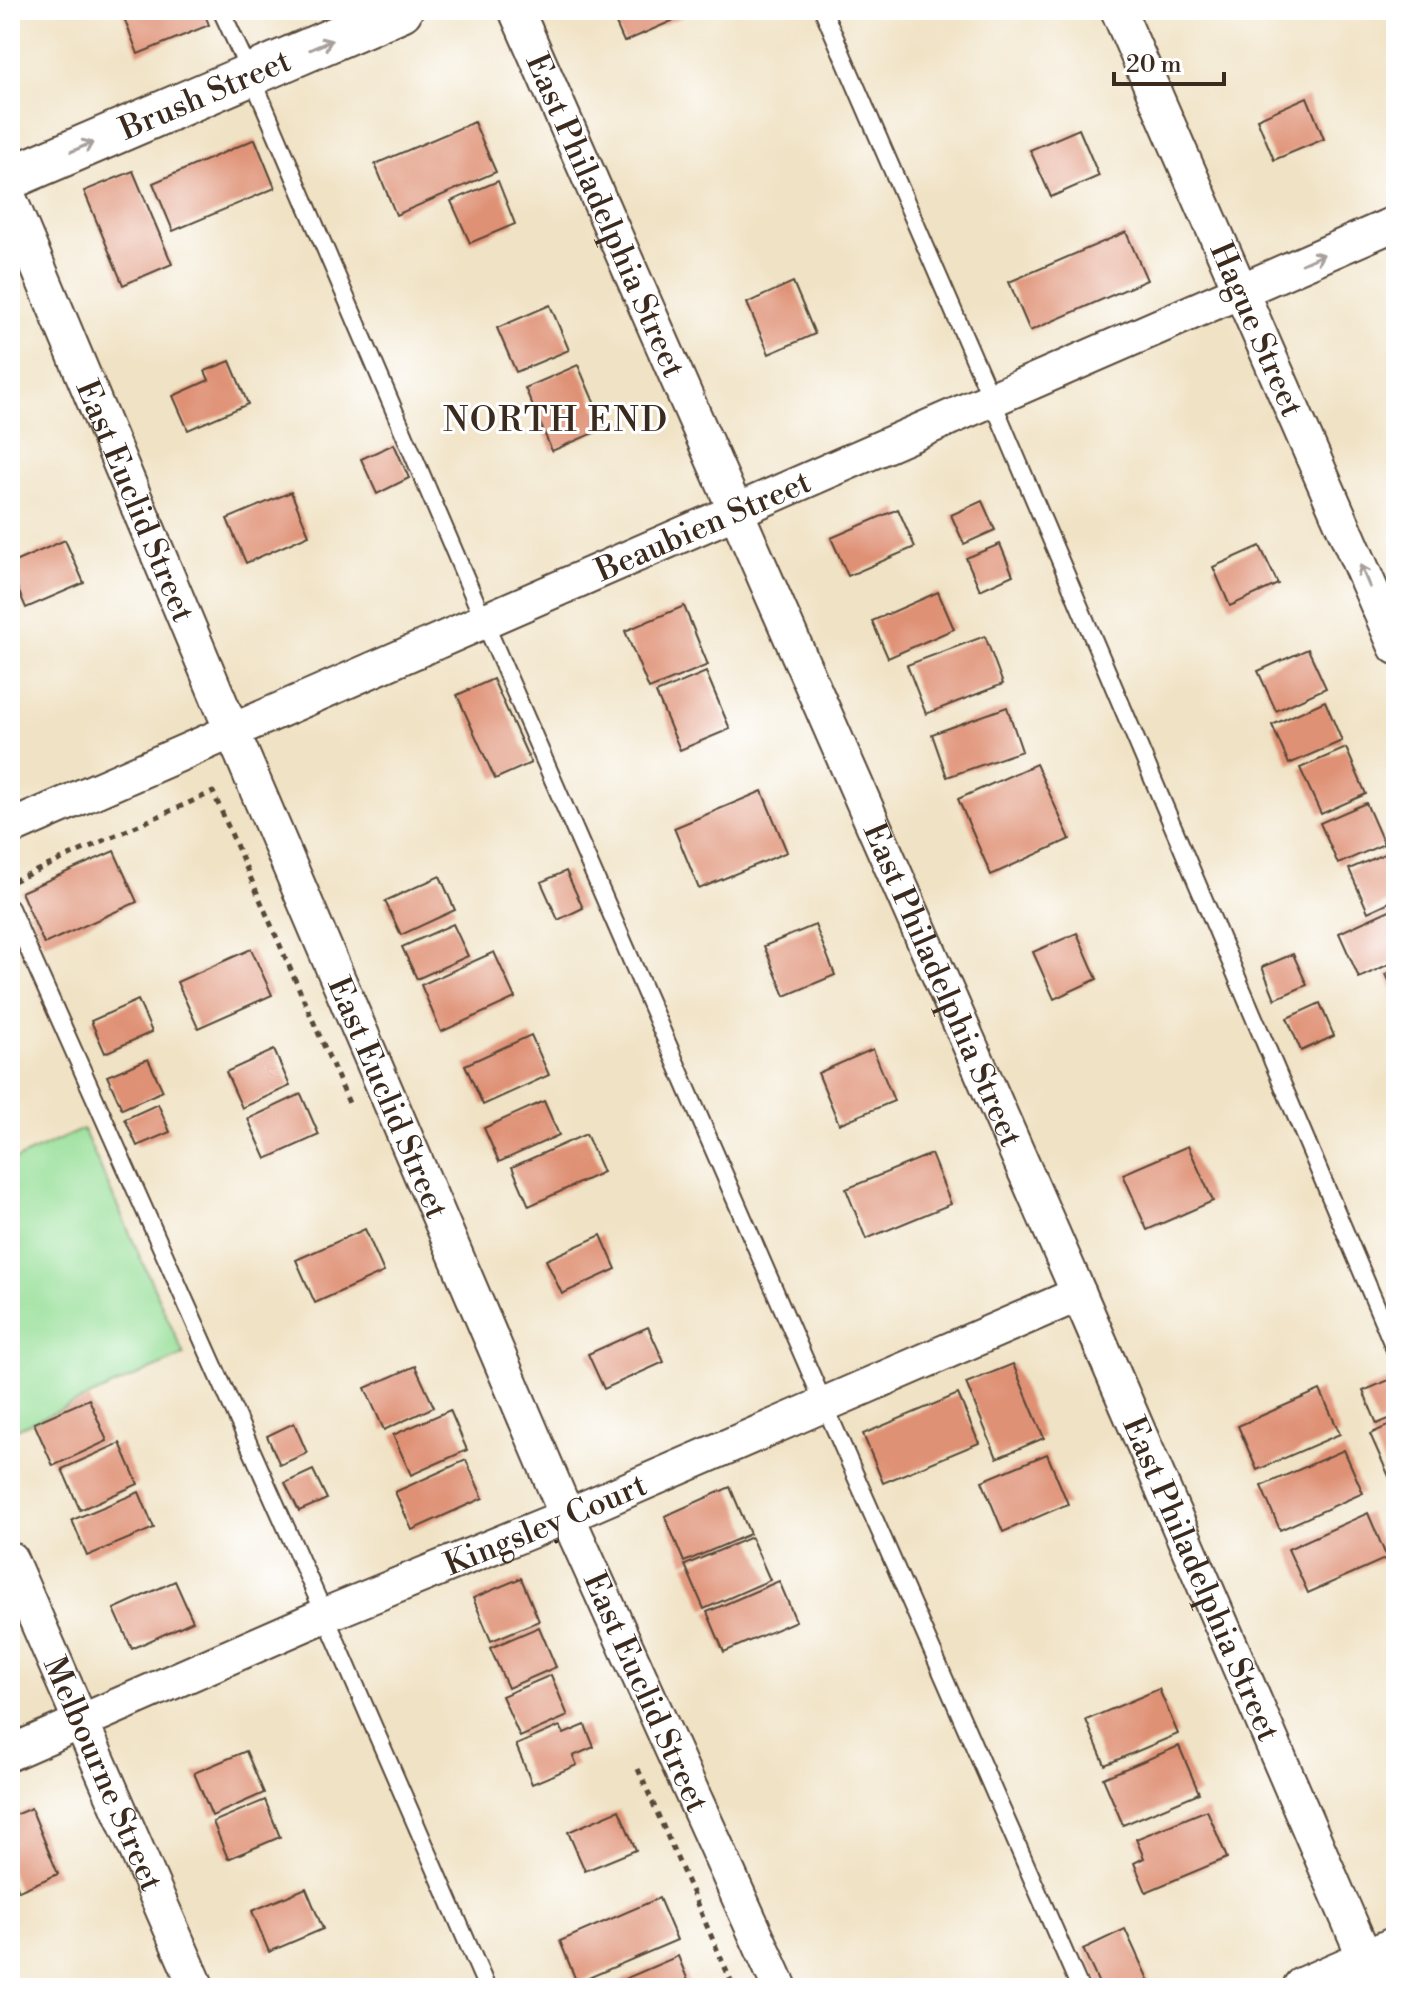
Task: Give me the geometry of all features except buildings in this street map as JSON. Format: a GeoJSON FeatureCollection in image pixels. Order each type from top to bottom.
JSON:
{"type":"FeatureCollection","features":[{"type":"Feature","properties":{"kind":"street","name":"Brush Street"},"geometry":{"type":"LineString","coordinates":[[10,178],[401,10]]}},
{"type":"Feature","properties":{"kind":"street","name":"East Philadelphia Street"},"geometry":{"type":"LineString","coordinates":[[516,10],[1079,1294],[1380,1966]]}},
{"type":"Feature","properties":{"kind":"street","name":"Hague Street"},"geometry":{"type":"LineString","coordinates":[[1118,10],[1396,647]]}},
{"type":"Feature","properties":{"kind":"street","name":"East Euclid Street"},"geometry":{"type":"LineString","coordinates":[[10,200],[232,731],[567,1516],[780,1988]]}},
{"type":"Feature","properties":{"kind":"street","name":"Beaubien Street"},"geometry":{"type":"LineString","coordinates":[[10,828],[1396,223]]}},
{"type":"Feature","properties":{"kind":"street","name":"Kingsley Court"},"geometry":{"type":"LineString","coordinates":[[10,1753],[325,1615],[567,1516],[1079,1294]]}},
{"type":"Feature","properties":{"kind":"street","name":"Melbourne Street"},"geometry":{"type":"LineString","coordinates":[[10,1559],[197,1988]]}},
{"type":"Feature","properties":{"kind":"street"},"geometry":{"type":"LineString","coordinates":[[1304,1988],[1380,1966]]}},
{"type":"Feature","properties":{"kind":"lane"},"geometry":{"type":"LineString","coordinates":[[221,10],[1080,1988]]}},
{"type":"Feature","properties":{"kind":"lane"},"geometry":{"type":"LineString","coordinates":[[823,10],[1396,1352]]}},
{"type":"Feature","properties":{"kind":"lane"},"geometry":{"type":"LineString","coordinates":[[10,908],[325,1615],[487,1988]]}},
{"type":"Feature","properties":{"kind":"path"},"geometry":{"type":"LineString","coordinates":[[10,882],[213,792]]}},
{"type":"Feature","properties":{"kind":"green space"},"geometry":{"type":"Polygon","coordinates":[[[83,1129],[184,1355],[10,1432],[10,1162],[83,1129]]]}},
{"type":"Feature","properties":{"kind":"district","name":"NORTH END"},"geometry":{"type":"Point","coordinates":[556,419]}}]}
